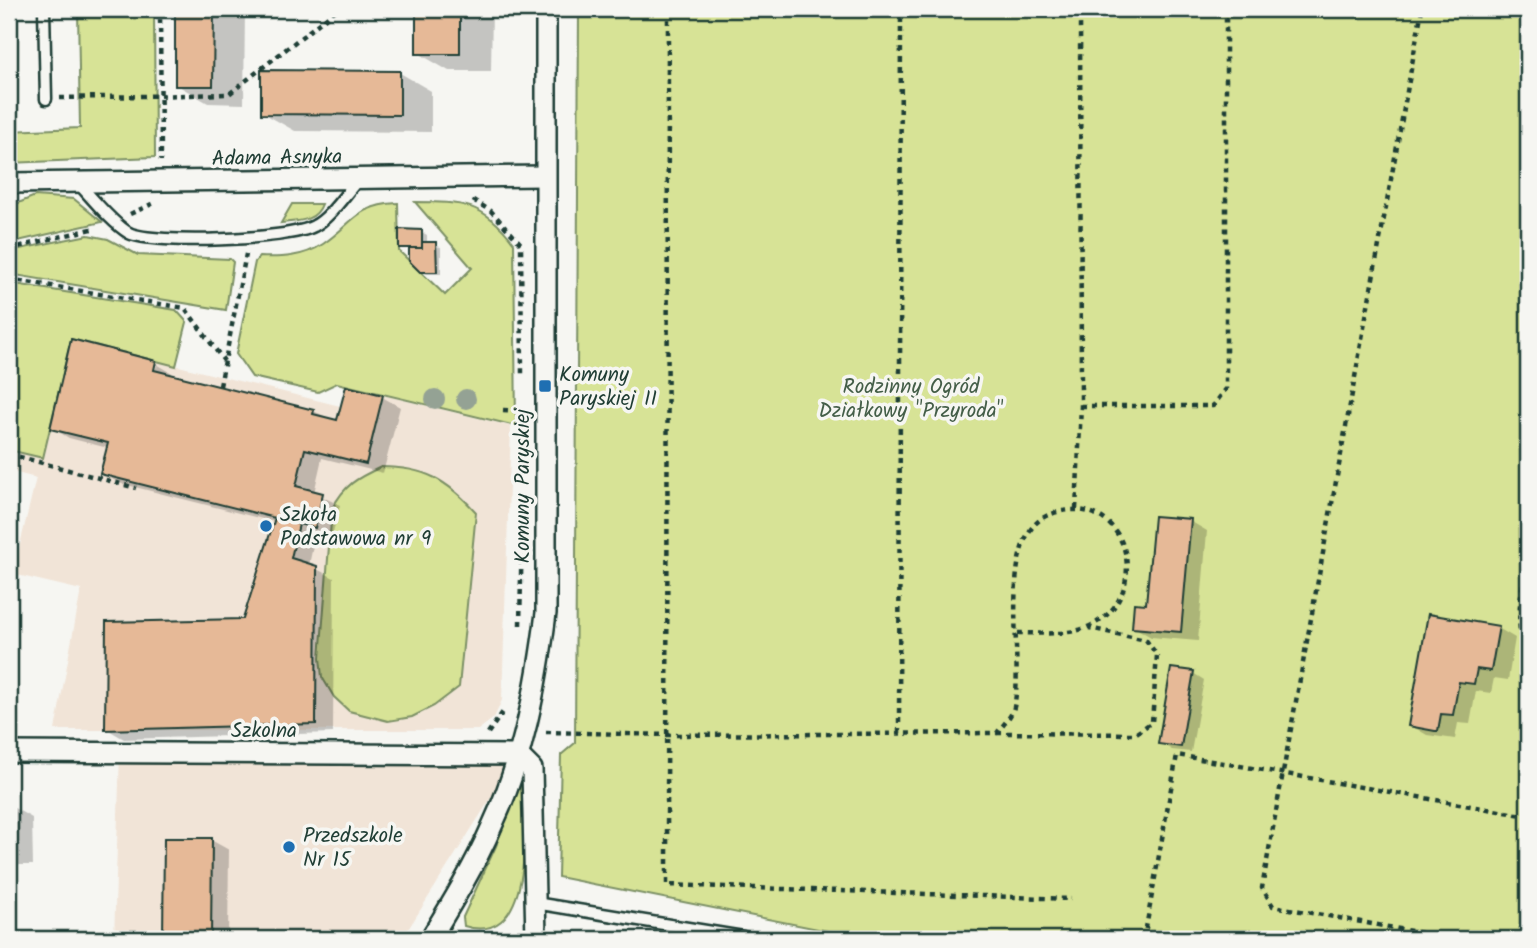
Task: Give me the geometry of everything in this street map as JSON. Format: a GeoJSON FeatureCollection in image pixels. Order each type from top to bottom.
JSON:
{"type":"FeatureCollection","features":[{"type":"Feature","properties":{"kind":"street","name":"Komuny Paryskiej"},"geometry":{"type":"LineString","coordinates":[[435,938],[493,826],[518,755],[538,675],[546,613],[546,9]]}},
{"type":"Feature","properties":{"kind":"street","name":"Adama Asnyka"},"geometry":{"type":"LineString","coordinates":[[9,183],[545,176]]}},
{"type":"Feature","properties":{"kind":"street","name":"Szkolna"},"geometry":{"type":"LineString","coordinates":[[9,752],[518,755]]}},
{"type":"Feature","properties":{"kind":"street"},"geometry":{"type":"LineString","coordinates":[[518,755],[532,769],[536,939]]}},
{"type":"Feature","properties":{"kind":"lane"},"geometry":{"type":"LineString","coordinates":[[44,9],[46,99]]}},
{"type":"Feature","properties":{"kind":"lane"},"geometry":{"type":"LineString","coordinates":[[76,182],[129,233],[167,239],[288,235],[316,226],[359,179]]}},
{"type":"Feature","properties":{"kind":"lane"},"geometry":{"type":"LineString","coordinates":[[535,903],[746,939]]}},
{"type":"Feature","properties":{"kind":"path"},"geometry":{"type":"LineString","coordinates":[[160,9],[161,163]]}},
{"type":"Feature","properties":{"kind":"path"},"geometry":{"type":"LineString","coordinates":[[46,99],[229,94],[337,9]]}},
{"type":"Feature","properties":{"kind":"path"},"geometry":{"type":"LineString","coordinates":[[668,9],[667,885],[1071,899]]}},
{"type":"Feature","properties":{"kind":"path"},"geometry":{"type":"LineString","coordinates":[[899,733],[901,9]]}},
{"type":"Feature","properties":{"kind":"path"},"geometry":{"type":"LineString","coordinates":[[1076,509],[1081,406],[1080,9]]}},
{"type":"Feature","properties":{"kind":"path"},"geometry":{"type":"LineString","coordinates":[[1081,406],[1213,407],[1226,389],[1226,9]]}},
{"type":"Feature","properties":{"kind":"path"},"geometry":{"type":"LineString","coordinates":[[1422,9],[1262,888],[1273,906],[1455,939]]}},
{"type":"Feature","properties":{"kind":"path"},"geometry":{"type":"LineString","coordinates":[[464,197],[491,211],[521,244],[522,384]]}},
{"type":"Feature","properties":{"kind":"path"},"geometry":{"type":"LineString","coordinates":[[9,249],[103,227],[160,201]]}},
{"type":"Feature","properties":{"kind":"path"},"geometry":{"type":"LineString","coordinates":[[220,386],[244,255],[248,251],[258,252]]}},
{"type":"Feature","properties":{"kind":"path"},"geometry":{"type":"LineString","coordinates":[[9,279],[185,309],[225,362]]}},
{"type":"Feature","properties":{"kind":"path"},"geometry":{"type":"LineString","coordinates":[[522,398],[522,423]]}},
{"type":"Feature","properties":{"kind":"path"},"geometry":{"type":"LineString","coordinates":[[503,410],[522,411]]}},
{"type":"Feature","properties":{"kind":"path"},"geometry":{"type":"LineString","coordinates":[[9,454],[136,488]]}},
{"type":"Feature","properties":{"kind":"path"},"geometry":{"type":"LineString","coordinates":[[997,733],[1014,709],[1016,633],[1019,552],[1030,529],[1049,514],[1076,509],[1096,512],[1116,529],[1125,552],[1126,574],[1121,598],[1109,615],[1088,627],[1061,632],[1016,633]]}},
{"type":"Feature","properties":{"kind":"path"},"geometry":{"type":"LineString","coordinates":[[520,628],[522,523]]}},
{"type":"Feature","properties":{"kind":"path"},"geometry":{"type":"LineString","coordinates":[[1528,555],[1517,622],[1519,640],[1528,659]]}},
{"type":"Feature","properties":{"kind":"path"},"geometry":{"type":"LineString","coordinates":[[575,734],[1135,734],[1152,722],[1157,654],[1146,640],[1088,627]]}},
{"type":"Feature","properties":{"kind":"path"},"geometry":{"type":"LineString","coordinates":[[479,736],[488,733],[504,715],[507,704]]}},
{"type":"Feature","properties":{"kind":"path"},"geometry":{"type":"LineString","coordinates":[[1144,939],[1177,755],[1528,816]]}},
{"type":"Feature","properties":{"kind":"shaded area","name":"Szkoła Podstawowa nr 9"},"geometry":{"type":"Polygon","coordinates":[[[9,324],[340,406],[346,386],[511,426],[502,700],[494,718],[478,730],[55,730],[81,590],[13,574],[36,478],[9,471],[9,324]]]}},
{"type":"Feature","properties":{"kind":"shaded area","name":"Przedszkole Nr 15"},"geometry":{"type":"Polygon","coordinates":[[[120,752],[518,755],[402,939],[114,939],[120,752]]]}},
{"type":"Feature","properties":{"kind":"green space"},"geometry":{"type":"Polygon","coordinates":[[[78,9],[154,9],[155,157],[9,163],[9,131],[80,128],[78,9]]]}},
{"type":"Feature","properties":{"kind":"green space","name":"Rodzinny Ogród Działkowy \"Przyroda\""},"geometry":{"type":"Polygon","coordinates":[[[579,9],[1528,9],[1528,939],[868,939],[558,877],[561,755],[575,743],[579,9]]]}},
{"type":"Feature","properties":{"kind":"green space"},"geometry":{"type":"Polygon","coordinates":[[[35,196],[74,199],[102,222],[9,243],[9,207],[35,196]]]}},
{"type":"Feature","properties":{"kind":"green space"},"geometry":{"type":"Polygon","coordinates":[[[415,202],[471,207],[492,219],[514,243],[516,426],[337,383],[318,392],[252,377],[236,354],[255,262],[259,257],[292,256],[308,252],[333,237],[372,207],[398,203],[399,251],[445,295],[472,268],[415,202]]]}},
{"type":"Feature","properties":{"kind":"green space"},"geometry":{"type":"Polygon","coordinates":[[[292,204],[322,204],[311,217],[281,223],[292,204]]]}},
{"type":"Feature","properties":{"kind":"green space"},"geometry":{"type":"Polygon","coordinates":[[[88,235],[108,239],[138,255],[230,259],[233,262],[226,310],[9,274],[10,251],[88,235]]]}},
{"type":"Feature","properties":{"kind":"green space"},"geometry":{"type":"Polygon","coordinates":[[[9,283],[176,310],[187,322],[176,366],[71,339],[43,458],[9,450],[9,283]]]}},
{"type":"Feature","properties":{"kind":"green space"},"geometry":{"type":"Polygon","coordinates":[[[381,467],[410,470],[434,477],[455,491],[476,512],[459,687],[434,706],[412,717],[388,721],[349,711],[334,697],[322,677],[320,658],[332,509],[352,483],[381,467]]]}},
{"type":"Feature","properties":{"kind":"green space"},"geometry":{"type":"Polygon","coordinates":[[[518,785],[523,785],[524,789],[525,827],[521,878],[515,901],[504,919],[487,928],[464,926],[463,917],[496,846],[518,785]]]}},
{"type":"Feature","properties":{"kind":"building"},"geometry":{"type":"Polygon","coordinates":[[[175,9],[214,9],[213,86],[175,86],[175,9]]]}},
{"type":"Feature","properties":{"kind":"building"},"geometry":{"type":"Polygon","coordinates":[[[416,9],[460,9],[460,54],[416,54],[416,9]]]}},
{"type":"Feature","properties":{"kind":"building"},"geometry":{"type":"Polygon","coordinates":[[[261,70],[400,71],[400,115],[261,114],[261,70]]]}},
{"type":"Feature","properties":{"kind":"building"},"geometry":{"type":"Polygon","coordinates":[[[399,229],[422,230],[422,248],[399,248],[399,229]]]}},
{"type":"Feature","properties":{"kind":"building"},"geometry":{"type":"Polygon","coordinates":[[[422,242],[436,242],[437,272],[420,272],[409,261],[409,248],[422,248],[422,242]]]}},
{"type":"Feature","properties":{"kind":"building"},"geometry":{"type":"Polygon","coordinates":[[[71,339],[156,361],[154,370],[314,410],[313,414],[337,420],[346,386],[383,395],[366,464],[305,449],[296,486],[323,493],[315,528],[100,474],[108,443],[50,429],[71,339]]]}},
{"type":"Feature","properties":{"kind":"building"},"geometry":{"type":"Polygon","coordinates":[[[1154,516],[1191,519],[1181,632],[1132,628],[1134,603],[1146,604],[1154,516]]]}},
{"type":"Feature","properties":{"kind":"building"},"geometry":{"type":"Polygon","coordinates":[[[275,518],[299,524],[291,558],[317,566],[316,724],[105,730],[106,622],[243,619],[275,518]]]}},
{"type":"Feature","properties":{"kind":"building"},"geometry":{"type":"Polygon","coordinates":[[[1428,614],[1499,626],[1491,671],[1477,669],[1474,684],[1459,682],[1453,715],[1441,714],[1438,731],[1408,726],[1428,614]]]}},
{"type":"Feature","properties":{"kind":"building"},"geometry":{"type":"Polygon","coordinates":[[[1171,668],[1194,671],[1181,747],[1158,744],[1171,668]]]}},
{"type":"Feature","properties":{"kind":"building"},"geometry":{"type":"Polygon","coordinates":[[[164,838],[212,838],[211,939],[163,939],[164,838]]]}},
{"type":"Feature","properties":{"kind":"place","name":"Komuny Paryskiej II"},"geometry":{"type":"Point","coordinates":[545,386]}},
{"type":"Feature","properties":{"kind":"place","name":"Szkoła Podstawowa nr 9"},"geometry":{"type":"Point","coordinates":[266,526]}},
{"type":"Feature","properties":{"kind":"place","name":"Przedszkole Nr 15"},"geometry":{"type":"Point","coordinates":[289,847]}}]}
